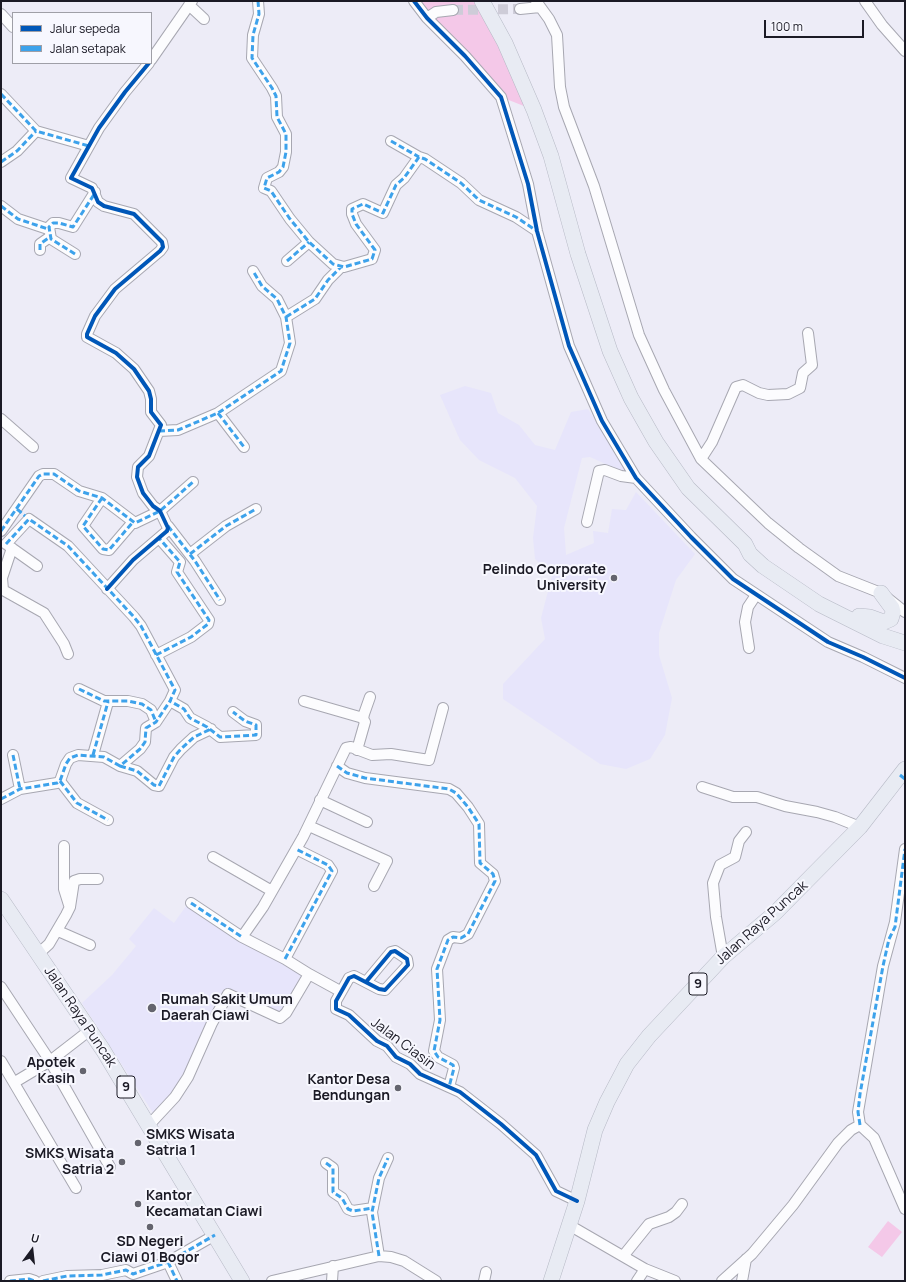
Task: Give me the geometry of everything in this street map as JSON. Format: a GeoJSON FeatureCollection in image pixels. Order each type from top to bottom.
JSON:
{"type":"FeatureCollection","features":[{"type":"Feature","properties":{"kind":"highway"},"geometry":{"type":"LineString","coordinates":[[482,1],[505,43],[534,110],[551,156],[578,254],[610,351],[631,398],[656,442],[688,488],[745,544],[750,554],[763,566],[819,604],[870,630],[905,643]]}},
{"type":"Feature","properties":{"kind":"highway"},"geometry":{"type":"LineString","coordinates":[[745,544],[758,550],[806,587],[859,616],[905,633]]}},
{"type":"Feature","properties":{"kind":"highway"},"geometry":{"type":"LineString","coordinates":[[859,616],[870,617],[884,622],[890,619],[893,612],[892,608],[881,594]]}},
{"type":"Feature","properties":{"kind":"highway","name":"Jalan Raya Puncak"},"geometry":{"type":"LineString","coordinates":[[551,1281],[577,1201],[595,1130],[612,1091],[627,1064],[649,1036],[723,957],[780,908],[860,827],[903,774]]}},
{"type":"Feature","properties":{"kind":"highway","name":"Jalan Raya Puncak"},"geometry":{"type":"LineString","coordinates":[[1,899],[90,1030],[149,1125],[242,1281]]}},
{"type":"Feature","properties":{"kind":"street"},"geometry":{"type":"LineString","coordinates":[[258,1],[259,14],[253,35],[252,58],[272,88],[276,100],[276,114],[285,131],[286,139],[283,167],[279,172],[267,178],[264,188],[271,191],[290,219],[309,242],[333,264],[341,267]]}},
{"type":"Feature","properties":{"kind":"street"},"geometry":{"type":"LineString","coordinates":[[414,1],[427,18],[501,97],[528,184],[537,231],[553,295],[569,346],[602,421],[636,478],[690,537],[733,579],[828,642],[863,656],[905,678]]}},
{"type":"Feature","properties":{"kind":"street"},"geometry":{"type":"LineString","coordinates":[[865,1],[882,25],[905,52]]}},
{"type":"Feature","properties":{"kind":"street"},"geometry":{"type":"LineString","coordinates":[[152,59],[191,3],[204,19]]}},
{"type":"Feature","properties":{"kind":"street"},"geometry":{"type":"LineString","coordinates":[[520,9],[538,4],[549,19],[557,35],[560,87],[564,107],[594,186],[639,335],[666,395],[701,459],[768,523],[799,548],[843,579],[881,594],[905,612]]}},
{"type":"Feature","properties":{"kind":"street"},"geometry":{"type":"LineString","coordinates":[[427,18],[436,12],[453,10]]}},
{"type":"Feature","properties":{"kind":"street"},"geometry":{"type":"LineString","coordinates":[[1,14],[12,26]]}},
{"type":"Feature","properties":{"kind":"street"},"geometry":{"type":"LineString","coordinates":[[148,64],[125,92],[89,146],[71,179],[88,185],[96,192],[98,202],[112,209],[134,214],[148,230],[162,242],[163,247],[115,289],[95,316],[86,334],[87,337],[116,353],[141,380],[150,396],[151,412],[160,423],[159,432],[149,456],[138,467],[138,482],[143,493],[152,506],[160,511],[168,526],[190,554],[220,600]]}},
{"type":"Feature","properties":{"kind":"street"},"geometry":{"type":"LineString","coordinates":[[1,94],[36,131],[89,146]]}},
{"type":"Feature","properties":{"kind":"street"},"geometry":{"type":"LineString","coordinates":[[1,162],[17,151],[36,131]]}},
{"type":"Feature","properties":{"kind":"street"},"geometry":{"type":"LineString","coordinates":[[391,141],[425,159],[461,183],[479,200],[516,217],[537,231]]}},
{"type":"Feature","properties":{"kind":"street"},"geometry":{"type":"LineString","coordinates":[[286,317],[315,299],[328,280],[341,267],[372,259],[375,254],[371,243],[356,224],[352,214],[352,209],[363,204],[383,213],[396,185],[404,178],[419,157]]}},
{"type":"Feature","properties":{"kind":"street"},"geometry":{"type":"LineString","coordinates":[[40,250],[40,244],[49,233],[50,225],[56,223],[73,227],[96,192]]}},
{"type":"Feature","properties":{"kind":"street"},"geometry":{"type":"LineString","coordinates":[[1,206],[18,219],[49,233],[57,244],[75,254]]}},
{"type":"Feature","properties":{"kind":"street"},"geometry":{"type":"LineString","coordinates":[[287,261],[309,242]]}},
{"type":"Feature","properties":{"kind":"street"},"geometry":{"type":"LineString","coordinates":[[159,432],[178,430],[218,414],[281,371],[290,342],[286,317],[277,298],[262,286],[254,271]]}},
{"type":"Feature","properties":{"kind":"street"},"geometry":{"type":"LineString","coordinates":[[701,459],[712,442],[736,387],[743,385],[768,396],[788,394],[800,388],[804,373],[812,365],[808,333]]}},
{"type":"Feature","properties":{"kind":"street"},"geometry":{"type":"LineString","coordinates":[[218,414],[244,447]]}},
{"type":"Feature","properties":{"kind":"street"},"geometry":{"type":"LineString","coordinates":[[1,419],[33,447]]}},
{"type":"Feature","properties":{"kind":"street"},"geometry":{"type":"LineString","coordinates":[[587,522],[599,471],[605,470],[636,478]]}},
{"type":"Feature","properties":{"kind":"street"},"geometry":{"type":"LineString","coordinates":[[1,532],[39,476],[46,473],[58,475],[80,491],[102,498],[133,522]]}},
{"type":"Feature","properties":{"kind":"street"},"geometry":{"type":"LineString","coordinates":[[102,498],[83,526],[103,549],[109,550],[133,522],[139,521],[160,511],[193,482]]}},
{"type":"Feature","properties":{"kind":"street"},"geometry":{"type":"LineString","coordinates":[[190,554],[226,526],[256,508]]}},
{"type":"Feature","properties":{"kind":"street"},"geometry":{"type":"LineString","coordinates":[[17,509],[25,516]]}},
{"type":"Feature","properties":{"kind":"street"},"geometry":{"type":"LineString","coordinates":[[68,654],[64,644],[44,613],[3,590],[2,578],[6,544],[29,519],[68,546],[107,590],[134,617],[146,635],[175,690],[170,701],[156,722],[146,729],[145,742],[140,749],[120,766]]}},
{"type":"Feature","properties":{"kind":"street"},"geometry":{"type":"LineString","coordinates":[[107,590],[133,560],[166,531],[168,526]]}},
{"type":"Feature","properties":{"kind":"street"},"geometry":{"type":"LineString","coordinates":[[156,655],[191,638],[207,625],[209,620],[176,572],[180,562],[159,538]]}},
{"type":"Feature","properties":{"kind":"street"},"geometry":{"type":"LineString","coordinates":[[6,544],[37,566]]}},
{"type":"Feature","properties":{"kind":"street"},"geometry":{"type":"LineString","coordinates":[[749,648],[745,622],[748,607],[756,595]]}},
{"type":"Feature","properties":{"kind":"street"},"geometry":{"type":"LineString","coordinates":[[79,689],[108,702],[128,701],[142,704],[151,710],[156,722]]}},
{"type":"Feature","properties":{"kind":"street"},"geometry":{"type":"LineString","coordinates":[[357,750],[365,722],[363,718],[370,697]]}},
{"type":"Feature","properties":{"kind":"street"},"geometry":{"type":"LineString","coordinates":[[170,701],[184,709],[190,718],[211,729],[222,737],[256,735],[256,725],[244,720],[233,712]]}},
{"type":"Feature","properties":{"kind":"street"},"geometry":{"type":"LineString","coordinates":[[304,701],[363,718]]}},
{"type":"Feature","properties":{"kind":"street"},"geometry":{"type":"LineString","coordinates":[[93,755],[108,702]]}},
{"type":"Feature","properties":{"kind":"street"},"geometry":{"type":"LineString","coordinates":[[242,937],[272,891],[309,826],[320,800],[346,748],[351,747],[372,755],[391,754],[429,760],[443,708]]}},
{"type":"Feature","properties":{"kind":"street"},"geometry":{"type":"LineString","coordinates":[[1,799],[20,789],[54,784],[60,781],[64,767],[70,758],[78,755],[93,755],[107,758],[120,766],[137,771],[154,785],[159,786],[174,756],[194,737],[211,729]]}},
{"type":"Feature","properties":{"kind":"street"},"geometry":{"type":"LineString","coordinates":[[13,755],[20,789]]}},
{"type":"Feature","properties":{"kind":"street"},"geometry":{"type":"LineString","coordinates":[[337,766],[347,773],[365,778],[450,789],[456,793],[468,807],[479,824],[480,863],[492,874],[495,881],[468,934],[461,938],[453,937],[448,940],[438,969],[440,1020],[434,1051],[438,1057],[452,1065],[454,1068],[449,1087]]}},
{"type":"Feature","properties":{"kind":"street"},"geometry":{"type":"LineString","coordinates":[[60,781],[77,803],[108,820]]}},
{"type":"Feature","properties":{"kind":"street"},"geometry":{"type":"LineString","coordinates":[[702,787],[733,797],[757,797],[785,806],[822,813],[860,827]]}},
{"type":"Feature","properties":{"kind":"street"},"geometry":{"type":"LineString","coordinates":[[320,800],[367,822]]}},
{"type":"Feature","properties":{"kind":"street"},"geometry":{"type":"LineString","coordinates":[[309,826],[387,861],[374,886]]}},
{"type":"Feature","properties":{"kind":"street"},"geometry":{"type":"LineString","coordinates":[[723,957],[716,917],[713,882],[720,865],[735,857],[739,841],[746,832]]}},
{"type":"Feature","properties":{"kind":"street"},"geometry":{"type":"LineString","coordinates":[[64,846],[64,889],[70,908]]}},
{"type":"Feature","properties":{"kind":"street"},"geometry":{"type":"LineString","coordinates":[[285,959],[332,871],[328,865],[296,849]]}},
{"type":"Feature","properties":{"kind":"street"},"geometry":{"type":"LineString","coordinates":[[905,849],[903,880],[896,922],[883,966],[858,1112],[860,1125],[874,1138],[905,1209]]}},
{"type":"Feature","properties":{"kind":"street"},"geometry":{"type":"LineString","coordinates":[[213,857],[272,891]]}},
{"type":"Feature","properties":{"kind":"street"},"geometry":{"type":"LineString","coordinates":[[38,954],[49,944],[70,908],[74,881],[80,879],[98,879]]}},
{"type":"Feature","properties":{"kind":"street"},"geometry":{"type":"LineString","coordinates":[[192,903],[242,937],[285,959],[340,992],[351,977],[366,982]]}},
{"type":"Feature","properties":{"kind":"street"},"geometry":{"type":"LineString","coordinates":[[58,930],[90,945]]}},
{"type":"Feature","properties":{"kind":"street"},"geometry":{"type":"LineString","coordinates":[[149,1125],[176,1097],[188,1077],[212,1023],[228,994],[280,1018],[286,1013],[309,974]]}},
{"type":"Feature","properties":{"kind":"street"},"geometry":{"type":"LineString","coordinates":[[1,987],[50,1061],[110,1167]]}},
{"type":"Feature","properties":{"kind":"street","name":"Jalan Ciasin"},"geometry":{"type":"LineString","coordinates":[[340,992],[335,1005],[336,1009],[349,1015],[377,1041],[387,1046],[396,1057],[410,1064],[420,1074],[463,1094],[539,1159],[556,1191],[577,1201]]}},
{"type":"Feature","properties":{"kind":"street"},"geometry":{"type":"LineString","coordinates":[[15,1082],[50,1061],[90,1030]]}},
{"type":"Feature","properties":{"kind":"street"},"geometry":{"type":"LineString","coordinates":[[1,1061],[15,1082],[76,1188]]}},
{"type":"Feature","properties":{"kind":"street"},"geometry":{"type":"LineString","coordinates":[[722,1281],[746,1259],[793,1205],[838,1143],[851,1130],[860,1125]]}},
{"type":"Feature","properties":{"kind":"street"},"geometry":{"type":"LineString","coordinates":[[379,1256],[372,1215],[380,1173],[388,1158]]}},
{"type":"Feature","properties":{"kind":"street"},"geometry":{"type":"LineString","coordinates":[[326,1163],[333,1168],[333,1192],[342,1198],[348,1209],[353,1211],[373,1208]]}},
{"type":"Feature","properties":{"kind":"street"},"geometry":{"type":"LineString","coordinates":[[624,1255],[649,1224],[669,1217],[676,1212],[682,1204]]}},
{"type":"Feature","properties":{"kind":"street"},"geometry":{"type":"LineString","coordinates":[[568,1225],[624,1255],[645,1269],[675,1281]]}},
{"type":"Feature","properties":{"kind":"street"},"geometry":{"type":"LineString","coordinates":[[43,1281],[67,1276],[102,1275],[126,1270],[133,1278],[168,1262],[215,1235]]}},
{"type":"Feature","properties":{"kind":"street"},"geometry":{"type":"LineString","coordinates":[[272,1281],[379,1256],[391,1257],[404,1261],[436,1281]]}},
{"type":"Feature","properties":{"kind":"street"},"geometry":{"type":"LineString","coordinates":[[742,1281],[746,1259]]}},
{"type":"Feature","properties":{"kind":"street"},"geometry":{"type":"LineString","coordinates":[[168,1262],[177,1281]]}},
{"type":"Feature","properties":{"kind":"street"},"geometry":{"type":"LineString","coordinates":[[332,1281],[333,1266]]}},
{"type":"Feature","properties":{"kind":"street"},"geometry":{"type":"LineString","coordinates":[[637,1281],[645,1269]]}},
{"type":"Feature","properties":{"kind":"street"},"geometry":{"type":"LineString","coordinates":[[10,1281],[29,1279],[36,1281]]}},
{"type":"Feature","properties":{"kind":"shaded area"},"geometry":{"type":"Polygon","coordinates":[[[414,1],[481,1],[534,110],[501,97],[414,1]]]}},
{"type":"Feature","properties":{"kind":"shaded area","name":"Pelindo Corporate University"},"geometry":{"type":"Polygon","coordinates":[[[465,386],[491,393],[498,413],[519,425],[535,445],[555,450],[571,412],[588,409],[630,475],[590,457],[582,458],[564,528],[566,555],[594,543],[593,531],[608,533],[612,509],[626,510],[636,492],[695,554],[676,580],[659,633],[659,655],[672,698],[665,735],[650,759],[626,769],[600,764],[503,699],[503,684],[545,639],[541,618],[552,576],[535,559],[533,538],[537,506],[515,478],[479,460],[460,440],[440,395],[465,386]]]}},
{"type":"Feature","properties":{"kind":"shaded area","name":"Rumah Sakit Umum Daerah Ciawi"},"geometry":{"type":"Polygon","coordinates":[[[186,906],[250,946],[299,968],[304,977],[282,1015],[225,994],[184,1079],[155,1116],[82,1003],[112,975],[136,946],[129,939],[154,908],[174,923],[186,906]]]}},
{"type":"Feature","properties":{"kind":"shaded area"},"geometry":{"type":"Polygon","coordinates":[[[888,1221],[902,1232],[882,1257],[868,1247],[888,1221]]]}},
{"type":"Feature","properties":{"kind":"tunnel"},"geometry":{"type":"LineString","coordinates":[[453,10],[520,9]]}},
{"type":"Feature","properties":{"kind":"marked path"},"geometry":{"type":"LineString","coordinates":[[258,1],[259,14],[253,35],[252,58],[276,96],[277,117],[286,134],[286,152],[283,167],[279,172],[267,178],[264,188],[271,191],[290,219],[309,242],[333,264],[344,267],[372,259],[375,250],[356,224],[352,214],[352,209],[363,204],[383,213],[396,185],[404,178],[419,157],[425,159],[461,183],[479,200],[516,217],[537,231]]}},
{"type":"Feature","properties":{"kind":"marked path"},"geometry":{"type":"LineString","coordinates":[[1,94],[36,131],[89,146],[87,149]]}},
{"type":"Feature","properties":{"kind":"marked path"},"geometry":{"type":"LineString","coordinates":[[1,162],[17,151],[36,131]]}},
{"type":"Feature","properties":{"kind":"marked path"},"geometry":{"type":"LineString","coordinates":[[391,141],[419,157]]}},
{"type":"Feature","properties":{"kind":"marked path"},"geometry":{"type":"LineString","coordinates":[[75,254],[51,239],[49,227],[53,223],[73,227],[95,193]]}},
{"type":"Feature","properties":{"kind":"marked path"},"geometry":{"type":"LineString","coordinates":[[1,206],[18,219],[48,229]]}},
{"type":"Feature","properties":{"kind":"marked path"},"geometry":{"type":"LineString","coordinates":[[40,250],[40,244],[50,237]]}},
{"type":"Feature","properties":{"kind":"marked path"},"geometry":{"type":"LineString","coordinates":[[287,261],[309,242]]}},
{"type":"Feature","properties":{"kind":"marked path"},"geometry":{"type":"LineString","coordinates":[[286,317],[315,299],[328,280],[341,267]]}},
{"type":"Feature","properties":{"kind":"marked path"},"geometry":{"type":"LineString","coordinates":[[159,431],[178,430],[218,413],[281,371],[290,343],[286,317],[277,299],[262,286],[253,271]]}},
{"type":"Feature","properties":{"kind":"marked path"},"geometry":{"type":"LineString","coordinates":[[218,413],[244,447]]}},
{"type":"Feature","properties":{"kind":"marked path"},"geometry":{"type":"LineString","coordinates":[[1,531],[39,476],[43,474],[54,474],[79,491],[102,498],[135,523],[160,511],[193,482]]}},
{"type":"Feature","properties":{"kind":"marked path"},"geometry":{"type":"LineString","coordinates":[[102,498],[83,526],[103,549],[109,550],[133,522]]}},
{"type":"Feature","properties":{"kind":"marked path"},"geometry":{"type":"LineString","coordinates":[[17,509],[25,516]]}},
{"type":"Feature","properties":{"kind":"marked path"},"geometry":{"type":"LineString","coordinates":[[190,554],[226,526],[256,509]]}},
{"type":"Feature","properties":{"kind":"marked path"},"geometry":{"type":"LineString","coordinates":[[6,544],[29,519],[68,546],[141,626],[175,690],[170,701],[184,709],[190,718],[207,727],[220,737],[256,735],[256,725],[245,721],[233,712]]}},
{"type":"Feature","properties":{"kind":"marked path"},"geometry":{"type":"LineString","coordinates":[[168,526],[195,561],[220,600]]}},
{"type":"Feature","properties":{"kind":"marked path"},"geometry":{"type":"LineString","coordinates":[[156,655],[191,637],[208,624],[209,620],[177,572],[180,562],[159,538]]}},
{"type":"Feature","properties":{"kind":"marked path"},"geometry":{"type":"LineString","coordinates":[[79,689],[104,701],[128,701],[142,704],[151,710],[156,722]]}},
{"type":"Feature","properties":{"kind":"marked path"},"geometry":{"type":"LineString","coordinates":[[1,799],[20,789],[57,783],[60,781],[66,764],[70,758],[78,755],[104,757],[120,766],[140,749],[145,742],[146,728],[156,722],[170,701]]}},
{"type":"Feature","properties":{"kind":"marked path"},"geometry":{"type":"LineString","coordinates":[[93,755],[108,702]]}},
{"type":"Feature","properties":{"kind":"marked path"},"geometry":{"type":"LineString","coordinates":[[120,766],[137,771],[154,785],[159,786],[174,757],[181,749],[194,737],[211,729]]}},
{"type":"Feature","properties":{"kind":"marked path"},"geometry":{"type":"LineString","coordinates":[[13,755],[20,789]]}},
{"type":"Feature","properties":{"kind":"marked path"},"geometry":{"type":"LineString","coordinates":[[337,766],[347,773],[365,778],[449,789],[456,793],[468,807],[479,824],[480,863],[493,874],[495,881],[468,934],[461,938],[453,937],[448,940],[437,969],[440,1020],[434,1051],[438,1057],[453,1065],[454,1068],[449,1087]]}},
{"type":"Feature","properties":{"kind":"marked path"},"geometry":{"type":"LineString","coordinates":[[900,775],[905,779]]}},
{"type":"Feature","properties":{"kind":"marked path"},"geometry":{"type":"LineString","coordinates":[[60,781],[77,803],[108,820]]}},
{"type":"Feature","properties":{"kind":"marked path"},"geometry":{"type":"LineString","coordinates":[[285,959],[332,871],[328,865],[296,849]]}},
{"type":"Feature","properties":{"kind":"marked path"},"geometry":{"type":"LineString","coordinates":[[860,1125],[858,1112],[860,1094],[883,966],[889,939],[895,927],[905,849]]}},
{"type":"Feature","properties":{"kind":"marked path"},"geometry":{"type":"LineString","coordinates":[[191,903],[242,937]]}},
{"type":"Feature","properties":{"kind":"marked path"},"geometry":{"type":"LineString","coordinates":[[379,1256],[372,1212],[379,1178],[388,1158]]}},
{"type":"Feature","properties":{"kind":"marked path"},"geometry":{"type":"LineString","coordinates":[[326,1163],[333,1168],[333,1192],[342,1198],[348,1209],[353,1211],[373,1208]]}},
{"type":"Feature","properties":{"kind":"marked path"},"geometry":{"type":"LineString","coordinates":[[43,1281],[67,1276],[102,1275],[126,1270],[133,1274],[168,1262],[215,1235]]}},
{"type":"Feature","properties":{"kind":"marked path"},"geometry":{"type":"LineString","coordinates":[[168,1262],[177,1281]]}},
{"type":"Feature","properties":{"kind":"marked path"},"geometry":{"type":"LineString","coordinates":[[10,1281],[29,1279],[35,1281]]}},
{"type":"Feature","properties":{"kind":"cycle path"},"geometry":{"type":"LineString","coordinates":[[414,1],[427,18],[465,56],[501,97],[528,184],[537,231],[569,346],[602,421],[636,478],[733,579],[828,642],[863,657],[905,678]]}},
{"type":"Feature","properties":{"kind":"cycle path"},"geometry":{"type":"LineString","coordinates":[[107,589],[133,560],[167,531],[168,528],[160,511],[153,506],[143,493],[137,477],[138,467],[149,456],[161,425],[151,412],[151,399],[149,391],[134,369],[116,353],[87,337],[87,334],[95,316],[115,289],[163,247],[162,242],[134,214],[104,206],[98,202],[92,188],[71,178],[99,128],[125,92],[148,64]]}},
{"type":"Feature","properties":{"kind":"cycle path"},"geometry":{"type":"LineString","coordinates":[[366,982],[391,952],[395,951],[407,959],[408,965],[385,990],[379,989],[354,976],[349,978],[336,1001],[336,1009],[349,1015],[377,1041],[387,1046],[396,1057],[410,1064],[420,1074],[460,1092],[501,1124],[536,1155],[556,1191],[577,1201]]}},
{"type":"Feature","properties":{"kind":"place","name":"Pelindo Corporate University"},"geometry":{"type":"Point","coordinates":[614,578]}},
{"type":"Feature","properties":{"kind":"place","name":"Rumah Sakit Umum Daerah Ciawi"},"geometry":{"type":"Point","coordinates":[152,1008]}},
{"type":"Feature","properties":{"kind":"place","name":"Apotek Kasih"},"geometry":{"type":"Point","coordinates":[83,1071]}},
{"type":"Feature","properties":{"kind":"place","name":"Kantor Desa Bendungan"},"geometry":{"type":"Point","coordinates":[398,1088]}},
{"type":"Feature","properties":{"kind":"place","name":"SMKS Wisata Satria 1"},"geometry":{"type":"Point","coordinates":[138,1143]}},
{"type":"Feature","properties":{"kind":"place","name":"SMKS Wisata Satria 2"},"geometry":{"type":"Point","coordinates":[122,1162]}},
{"type":"Feature","properties":{"kind":"place","name":"Kantor Kecamatan Ciawi"},"geometry":{"type":"Point","coordinates":[138,1204]}},
{"type":"Feature","properties":{"kind":"place","name":"SD Negeri Ciawi 01 Bogor"},"geometry":{"type":"Point","coordinates":[150,1227]}}]}
